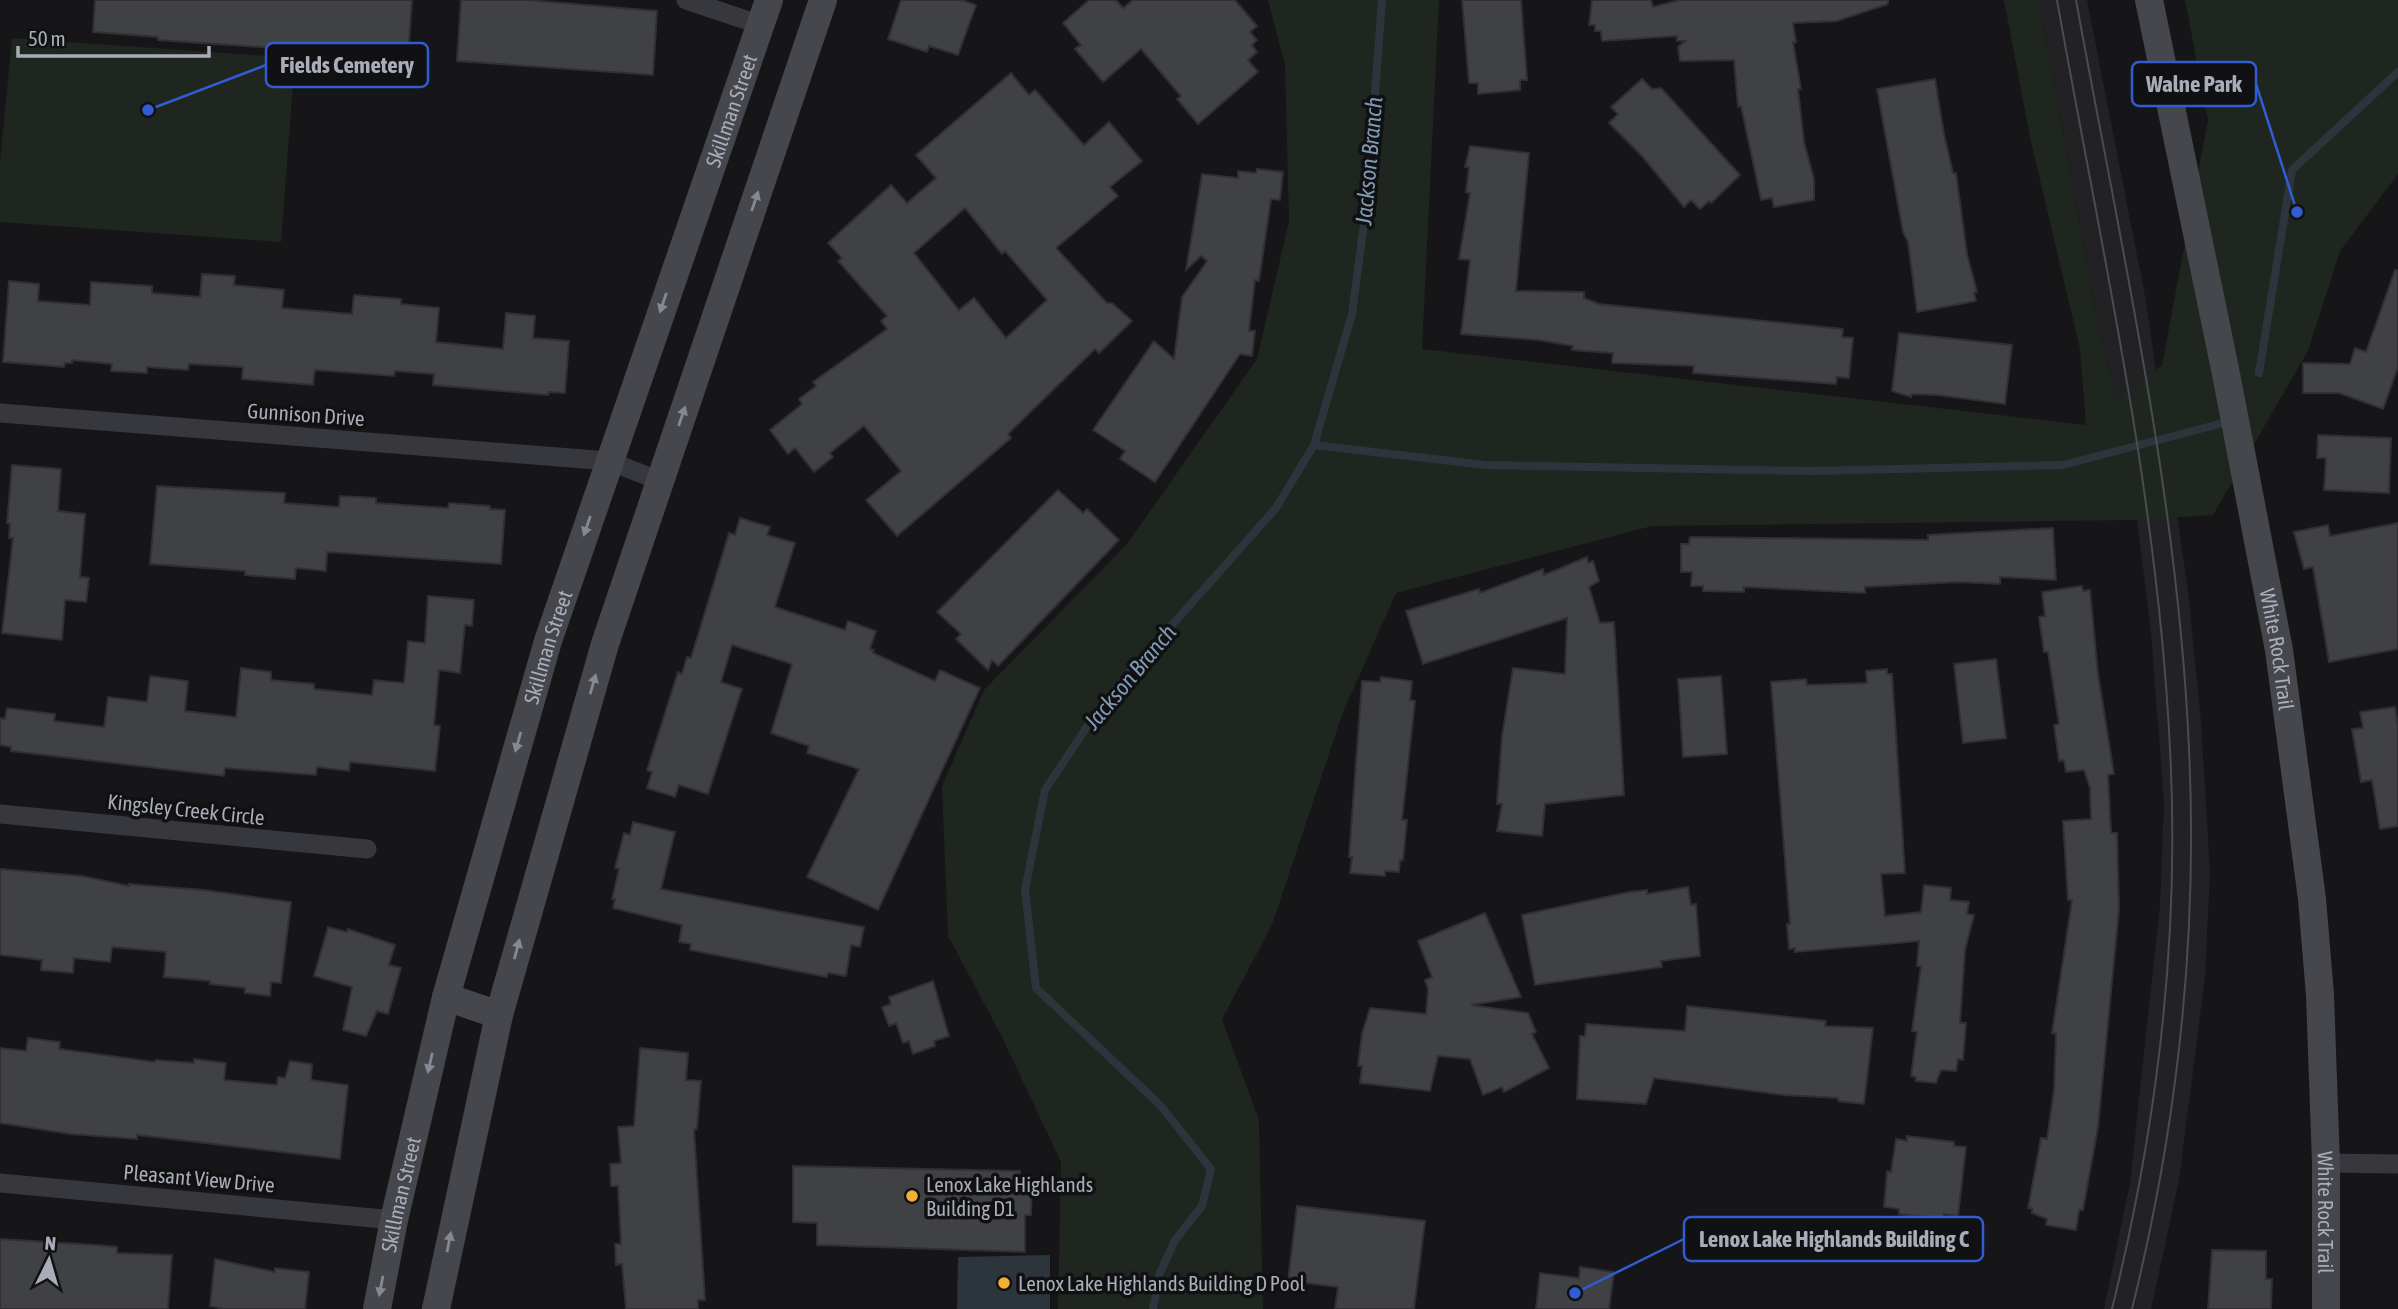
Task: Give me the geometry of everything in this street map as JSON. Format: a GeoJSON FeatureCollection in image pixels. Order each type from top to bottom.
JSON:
{"type":"FeatureCollection","features":[{"type":"Feature","properties":{"kind":"main road"},"geometry":{"type":"LineString","coordinates":[[436,1309],[499,1015],[604,644],[823,0]]}},
{"type":"Feature","properties":{"kind":"main road","name":"White Rock Trail"},"geometry":{"type":"LineString","coordinates":[[2149,0],[2227,374],[2279,650],[2313,912],[2320,995],[2326,1163],[2326,1309]]}},
{"type":"Feature","properties":{"kind":"main road","name":"Skillman Street"},"geometry":{"type":"LineString","coordinates":[[377,1309],[394,1220],[446,997],[548,641],[765,12]]}},
{"type":"Feature","properties":{"kind":"main road"},"geometry":{"type":"LineString","coordinates":[[446,997],[499,1015]]}},
{"type":"Feature","properties":{"kind":"street"},"geometry":{"type":"LineString","coordinates":[[686,0],[765,12]]}},
{"type":"Feature","properties":{"kind":"street","name":"Gunnison Drive"},"geometry":{"type":"LineString","coordinates":[[0,413],[609,461]]}},
{"type":"Feature","properties":{"kind":"street"},"geometry":{"type":"LineString","coordinates":[[609,461],[660,481]]}},
{"type":"Feature","properties":{"kind":"street","name":"Kingsley Creek Circle"},"geometry":{"type":"LineString","coordinates":[[0,814],[367,849]]}},
{"type":"Feature","properties":{"kind":"street"},"geometry":{"type":"LineString","coordinates":[[2326,1163],[2398,1164]]}},
{"type":"Feature","properties":{"kind":"street","name":"Pleasant View Drive"},"geometry":{"type":"LineString","coordinates":[[0,1184],[394,1220]]}},
{"type":"Feature","properties":{"kind":"shaded area"},"geometry":{"type":"Polygon","coordinates":[[[1268,0],[1439,0],[1422,349],[2086,425],[2080,349],[2031,142],[2004,0],[2039,0],[2099,330],[2117,401],[2162,365],[2208,120],[2185,0],[2398,0],[2398,174],[2340,251],[2308,351],[2213,515],[2137,520],[1652,526],[1396,593],[1343,712],[1272,925],[1222,1019],[1259,1120],[1263,1309],[1058,1309],[1061,1162],[1001,1035],[948,936],[942,786],[984,690],[1127,544],[1257,359],[1289,221],[1285,65],[1268,0]]]}},
{"type":"Feature","properties":{"kind":"shaded area"},"geometry":{"type":"Polygon","coordinates":[[[2039,0],[2087,0],[2145,296],[2188,590],[2201,722],[2210,872],[2205,977],[2179,1180],[2151,1309],[2104,1309],[2130,1183],[2160,905],[2164,803],[2151,632],[2137,520],[2117,401],[2099,330],[2039,0]]]}},
{"type":"Feature","properties":{"kind":"shaded area"},"geometry":{"type":"Polygon","coordinates":[[[12,38],[295,58],[281,242],[0,222],[0,162],[12,38]]]}},
{"type":"Feature","properties":{"kind":"shaded area","name":"Lenox Lake Highlands Building D Pool"},"geometry":{"type":"Polygon","coordinates":[[[1050,1255],[1050,1309],[957,1309],[958,1257],[1050,1255]]]}},
{"type":"Feature","properties":{"kind":"building"},"geometry":{"type":"Polygon","coordinates":[[[95,0],[412,0],[408,57],[158,40],[158,37],[93,32],[95,0]]]}},
{"type":"Feature","properties":{"kind":"building"},"geometry":{"type":"Polygon","coordinates":[[[461,0],[528,0],[657,11],[653,75],[457,61],[461,0]]]}},
{"type":"Feature","properties":{"kind":"building"},"geometry":{"type":"Polygon","coordinates":[[[901,0],[962,0],[976,5],[958,55],[929,46],[927,52],[888,39],[901,0]]]}},
{"type":"Feature","properties":{"kind":"building"},"geometry":{"type":"Polygon","coordinates":[[[1089,0],[1116,0],[1123,8],[1133,0],[1235,0],[1257,26],[1250,32],[1257,40],[1252,45],[1257,52],[1248,60],[1258,72],[1198,124],[1177,99],[1181,96],[1141,49],[1103,82],[1075,49],[1081,45],[1063,23],[1089,0]]]}},
{"type":"Feature","properties":{"kind":"building"},"geometry":{"type":"Polygon","coordinates":[[[1462,0],[1521,0],[1527,80],[1520,80],[1520,90],[1478,94],[1478,83],[1469,83],[1462,0]]]}},
{"type":"Feature","properties":{"kind":"building"},"geometry":{"type":"Polygon","coordinates":[[[1592,0],[1651,0],[1653,7],[1679,0],[1888,0],[1888,4],[1837,21],[1793,23],[1804,142],[1814,179],[1814,200],[1774,207],[1772,198],[1761,200],[1741,106],[1738,107],[1734,60],[1680,61],[1678,47],[1685,41],[1677,41],[1677,36],[1602,41],[1601,31],[1595,31],[1595,25],[1589,25],[1592,0]]]}},
{"type":"Feature","properties":{"kind":"building"},"geometry":{"type":"Polygon","coordinates":[[[1011,73],[1029,95],[1035,90],[1084,145],[1109,122],[1142,161],[1110,187],[1118,196],[1056,248],[1107,303],[1112,303],[1132,321],[1099,353],[1095,349],[1008,434],[1011,438],[897,536],[866,500],[901,471],[864,426],[830,453],[833,457],[814,472],[795,448],[788,454],[770,430],[802,404],[799,399],[816,386],[813,382],[887,329],[881,321],[887,316],[838,261],[842,258],[828,243],[891,185],[907,203],[936,178],[916,155],[1011,73]],[[965,208],[914,253],[959,310],[974,298],[1006,338],[1047,300],[1005,251],[1002,254],[965,208]]]}},
{"type":"Feature","properties":{"kind":"building"},"geometry":{"type":"Polygon","coordinates":[[[1642,79],[1652,89],[1661,88],[1740,175],[1711,203],[1709,201],[1700,209],[1691,200],[1684,207],[1642,156],[1609,123],[1618,114],[1611,107],[1642,79]]]}},
{"type":"Feature","properties":{"kind":"building"},"geometry":{"type":"Polygon","coordinates":[[[1935,79],[1944,134],[1953,173],[1956,173],[1967,254],[1977,292],[1974,293],[1976,301],[1917,312],[1908,242],[1903,232],[1877,89],[1935,79]]]}},
{"type":"Feature","properties":{"kind":"building"},"geometry":{"type":"Polygon","coordinates":[[[1470,146],[1529,153],[1516,291],[1584,292],[1584,298],[1599,304],[1843,329],[1842,337],[1853,338],[1849,378],[1837,377],[1836,384],[1693,373],[1694,366],[1612,363],[1613,353],[1572,350],[1573,346],[1538,340],[1461,334],[1470,260],[1459,259],[1470,193],[1466,192],[1469,167],[1465,167],[1470,146]]]}},
{"type":"Feature","properties":{"kind":"building"},"geometry":{"type":"Polygon","coordinates":[[[1257,169],[1283,172],[1280,200],[1271,199],[1259,281],[1255,280],[1249,331],[1255,331],[1252,356],[1240,354],[1155,482],[1120,459],[1125,451],[1093,430],[1154,341],[1174,359],[1182,297],[1207,261],[1201,256],[1186,270],[1202,174],[1238,178],[1238,171],[1256,173],[1257,169]]]}},
{"type":"Feature","properties":{"kind":"building"},"geometry":{"type":"Polygon","coordinates":[[[2395,270],[2398,270],[2398,367],[2383,409],[2339,393],[2303,393],[2303,363],[2350,364],[2355,348],[2366,352],[2395,270]]]}},
{"type":"Feature","properties":{"kind":"building"},"geometry":{"type":"Polygon","coordinates":[[[202,274],[235,276],[234,285],[284,290],[282,308],[352,314],[354,295],[401,299],[401,304],[439,308],[436,342],[503,349],[506,313],[535,316],[533,338],[569,341],[565,393],[549,392],[548,395],[433,385],[434,374],[395,371],[394,376],[315,370],[313,385],[242,379],[243,367],[189,364],[188,370],[147,367],[147,373],[111,371],[112,364],[72,360],[72,363],[65,363],[64,367],[3,362],[9,281],[39,284],[38,301],[90,305],[91,282],[152,286],[152,293],[200,297],[202,274]]]}},
{"type":"Feature","properties":{"kind":"building"},"geometry":{"type":"Polygon","coordinates":[[[1899,333],[2012,345],[2005,404],[1937,395],[1912,394],[1911,397],[1892,391],[1899,333]]]}},
{"type":"Feature","properties":{"kind":"building"},"geometry":{"type":"Polygon","coordinates":[[[2318,435],[2391,438],[2389,493],[2324,490],[2326,458],[2317,458],[2318,435]]]}},
{"type":"Feature","properties":{"kind":"building"},"geometry":{"type":"Polygon","coordinates":[[[12,465],[61,469],[58,511],[85,514],[80,577],[89,578],[86,602],[65,600],[62,640],[2,633],[13,538],[9,538],[10,524],[7,523],[12,465]]]}},
{"type":"Feature","properties":{"kind":"building"},"geometry":{"type":"Polygon","coordinates":[[[157,486],[285,493],[284,503],[339,507],[340,496],[376,498],[376,503],[448,508],[449,503],[490,506],[490,509],[505,510],[501,564],[327,552],[326,571],[296,568],[295,579],[245,575],[245,571],[150,564],[157,486]]]}},
{"type":"Feature","properties":{"kind":"building"},"geometry":{"type":"Polygon","coordinates":[[[1058,490],[1083,513],[1087,509],[1119,540],[998,666],[992,660],[988,670],[956,639],[961,634],[937,612],[1058,490]]]}},
{"type":"Feature","properties":{"kind":"building"},"geometry":{"type":"Polygon","coordinates":[[[740,518],[770,527],[767,535],[795,543],[775,607],[845,630],[848,621],[876,631],[870,649],[874,650],[873,653],[935,681],[940,670],[980,688],[878,910],[807,877],[859,769],[807,753],[809,746],[771,733],[792,664],[732,645],[721,682],[742,689],[708,794],[679,785],[675,797],[647,788],[652,772],[647,770],[678,672],[682,674],[687,657],[691,658],[729,533],[735,535],[740,518]]]}},
{"type":"Feature","properties":{"kind":"building"},"geometry":{"type":"Polygon","coordinates":[[[2398,523],[2398,649],[2329,662],[2313,567],[2304,569],[2294,532],[2328,525],[2330,536],[2398,523]]]}},
{"type":"Feature","properties":{"kind":"building"},"geometry":{"type":"Polygon","coordinates":[[[2053,528],[2056,580],[2000,577],[2000,584],[1959,582],[1865,587],[1865,593],[1744,587],[1744,592],[1703,591],[1703,586],[1691,586],[1692,572],[1681,572],[1681,544],[1689,544],[1690,537],[1928,540],[1928,535],[2053,528]]]}},
{"type":"Feature","properties":{"kind":"building"},"geometry":{"type":"Polygon","coordinates":[[[1587,557],[1588,563],[1593,561],[1599,581],[1589,587],[1600,623],[1614,622],[1624,795],[1545,804],[1542,836],[1497,831],[1502,804],[1497,804],[1502,736],[1513,668],[1565,674],[1567,618],[1423,664],[1406,611],[1479,589],[1480,593],[1543,569],[1544,575],[1587,557]]]}},
{"type":"Feature","properties":{"kind":"building"},"geometry":{"type":"Polygon","coordinates":[[[2082,586],[2083,591],[2090,590],[2098,674],[2114,774],[2108,775],[2111,833],[2117,833],[2119,909],[2098,1127],[2083,1210],[2079,1210],[2076,1230],[2046,1225],[2047,1219],[2032,1213],[2032,1208],[2028,1208],[2041,1138],[2047,1139],[2054,1090],[2056,1034],[2052,1033],[2072,900],[2068,900],[2063,821],[2091,819],[2090,788],[2084,770],[2066,772],[2064,760],[2059,761],[2054,725],[2059,724],[2048,652],[2044,652],[2039,617],[2045,616],[2042,592],[2082,586]]]}},
{"type":"Feature","properties":{"kind":"building"},"geometry":{"type":"Polygon","coordinates":[[[428,596],[474,600],[472,626],[465,625],[460,673],[439,670],[434,725],[440,726],[435,771],[350,762],[349,771],[317,767],[316,775],[225,768],[224,776],[11,751],[11,747],[0,745],[0,718],[5,719],[7,708],[55,714],[54,721],[104,727],[108,697],[147,702],[150,676],[188,681],[185,711],[236,717],[241,668],[271,672],[271,680],[314,684],[314,689],[372,695],[374,680],[404,683],[408,641],[425,643],[428,596]]]}},
{"type":"Feature","properties":{"kind":"building"},"geometry":{"type":"Polygon","coordinates":[[[1996,659],[2006,738],[1963,743],[1954,664],[1996,659]]]}},
{"type":"Feature","properties":{"kind":"building"},"geometry":{"type":"Polygon","coordinates":[[[1887,669],[1887,674],[1892,674],[1905,873],[1881,874],[1885,916],[1921,912],[1924,885],[1951,888],[1950,900],[1969,902],[1967,914],[1974,915],[1965,950],[1960,1023],[1966,1023],[1963,1060],[1958,1059],[1956,1071],[1941,1070],[1936,1083],[1916,1081],[1916,1077],[1911,1076],[1917,1032],[1912,1031],[1921,966],[1917,966],[1919,941],[1795,952],[1795,948],[1789,949],[1787,924],[1790,924],[1771,682],[1806,679],[1807,685],[1867,683],[1866,671],[1887,669]]]}},
{"type":"Feature","properties":{"kind":"building"},"geometry":{"type":"Polygon","coordinates":[[[1721,676],[1727,754],[1683,757],[1678,679],[1721,676]]]}},
{"type":"Feature","properties":{"kind":"building"},"geometry":{"type":"Polygon","coordinates":[[[1381,677],[1412,681],[1410,700],[1415,701],[1402,820],[1407,820],[1403,860],[1400,860],[1399,872],[1385,871],[1385,876],[1350,873],[1352,857],[1349,857],[1362,681],[1380,682],[1381,677]]]}},
{"type":"Feature","properties":{"kind":"building"},"geometry":{"type":"Polygon","coordinates":[[[2395,707],[2398,726],[2398,826],[2380,829],[2372,780],[2361,782],[2352,729],[2363,728],[2360,712],[2395,707]]]}},
{"type":"Feature","properties":{"kind":"building"},"geometry":{"type":"Polygon","coordinates":[[[633,822],[675,832],[661,889],[864,927],[860,947],[851,945],[846,976],[828,973],[827,977],[690,950],[691,944],[679,942],[682,925],[613,908],[615,899],[612,899],[619,869],[615,868],[624,833],[630,835],[633,822]]]}},
{"type":"Feature","properties":{"kind":"building"},"geometry":{"type":"Polygon","coordinates":[[[0,869],[82,876],[129,886],[204,890],[291,902],[281,983],[271,982],[270,996],[245,993],[245,988],[210,984],[210,981],[164,977],[166,952],[112,947],[110,962],[74,958],[73,973],[41,970],[42,960],[0,955],[0,869]]]}},
{"type":"Feature","properties":{"kind":"building"},"geometry":{"type":"Polygon","coordinates":[[[1688,887],[1691,905],[1696,904],[1700,956],[1661,961],[1662,967],[1535,985],[1522,915],[1629,892],[1647,890],[1647,894],[1688,887]]]}},
{"type":"Feature","properties":{"kind":"building"},"geometry":{"type":"Polygon","coordinates":[[[1485,913],[1521,997],[1471,1005],[1528,1013],[1536,1032],[1532,1034],[1549,1068],[1504,1092],[1502,1087],[1483,1095],[1470,1059],[1438,1056],[1430,1091],[1360,1083],[1362,1066],[1358,1066],[1362,1034],[1370,1008],[1426,1014],[1428,989],[1425,980],[1432,977],[1418,941],[1485,913]]]}},
{"type":"Feature","properties":{"kind":"building"},"geometry":{"type":"Polygon","coordinates":[[[328,927],[347,932],[348,929],[395,945],[389,965],[401,968],[388,1014],[377,1011],[366,1036],[343,1030],[352,987],[314,976],[328,927]]]}},
{"type":"Feature","properties":{"kind":"building"},"geometry":{"type":"Polygon","coordinates":[[[933,981],[949,1036],[934,1041],[935,1046],[913,1054],[909,1041],[903,1043],[896,1023],[889,1026],[882,1007],[891,1004],[889,997],[933,981]]]}},
{"type":"Feature","properties":{"kind":"building"},"geometry":{"type":"Polygon","coordinates":[[[1687,1006],[1826,1021],[1825,1026],[1873,1028],[1864,1104],[1838,1101],[1838,1098],[1784,1095],[1654,1078],[1646,1104],[1577,1099],[1580,1036],[1585,1036],[1586,1024],[1685,1031],[1687,1006]]]}},
{"type":"Feature","properties":{"kind":"building"},"geometry":{"type":"Polygon","coordinates":[[[28,1038],[60,1042],[59,1049],[155,1062],[194,1063],[194,1059],[226,1063],[224,1080],[277,1085],[278,1077],[285,1078],[290,1061],[312,1064],[311,1080],[348,1085],[340,1159],[137,1135],[137,1139],[70,1134],[0,1123],[0,1048],[26,1051],[28,1038]]]}},
{"type":"Feature","properties":{"kind":"building"},"geometry":{"type":"Polygon","coordinates":[[[640,1048],[688,1053],[686,1080],[701,1081],[697,1129],[694,1130],[705,1300],[698,1300],[698,1309],[626,1309],[622,1264],[616,1265],[615,1244],[621,1244],[618,1186],[611,1186],[610,1164],[621,1163],[618,1127],[634,1126],[640,1048]]]}},
{"type":"Feature","properties":{"kind":"building"},"geometry":{"type":"Polygon","coordinates":[[[1907,1136],[1954,1142],[1954,1146],[1966,1147],[1958,1216],[1944,1214],[1944,1219],[1899,1214],[1899,1209],[1884,1207],[1887,1171],[1891,1172],[1896,1139],[1907,1141],[1907,1136]]]}},
{"type":"Feature","properties":{"kind":"building","name":"Lenox Lake Highlands Building D1"},"geometry":{"type":"Polygon","coordinates":[[[793,1166],[1020,1171],[1020,1177],[1032,1177],[1031,1215],[1025,1215],[1025,1252],[817,1245],[817,1223],[793,1222],[793,1166]]]}},
{"type":"Feature","properties":{"kind":"building"},"geometry":{"type":"Polygon","coordinates":[[[1297,1206],[1425,1221],[1414,1309],[1335,1309],[1338,1287],[1288,1281],[1297,1206]]]}},
{"type":"Feature","properties":{"kind":"building"},"geometry":{"type":"Polygon","coordinates":[[[0,1239],[117,1247],[117,1253],[172,1255],[168,1309],[0,1309],[0,1239]]]}},
{"type":"Feature","properties":{"kind":"building"},"geometry":{"type":"Polygon","coordinates":[[[2212,1250],[2266,1251],[2266,1279],[2272,1279],[2271,1309],[2208,1309],[2212,1250]]]}},
{"type":"Feature","properties":{"kind":"building"},"geometry":{"type":"Polygon","coordinates":[[[215,1259],[275,1272],[275,1268],[309,1272],[305,1309],[223,1309],[210,1306],[215,1259]]]}},
{"type":"Feature","properties":{"kind":"building"},"geometry":{"type":"Polygon","coordinates":[[[1580,1267],[1614,1272],[1609,1309],[1536,1309],[1540,1273],[1579,1278],[1580,1267]]]}},
{"type":"Feature","properties":{"kind":"waterway","name":"Jackson Branch"},"geometry":{"type":"LineString","coordinates":[[1153,1309],[1160,1273],[1175,1240],[1202,1206],[1211,1169],[1160,1105],[1036,988],[1025,890],[1045,790],[1102,704],[1276,508],[1314,445],[1352,314],[1367,201],[1382,0]]}},
{"type":"Feature","properties":{"kind":"waterway"},"geometry":{"type":"LineString","coordinates":[[2259,373],[2292,170],[2398,72]]}},
{"type":"Feature","properties":{"kind":"waterway"},"geometry":{"type":"LineString","coordinates":[[1314,445],[1485,465],[1812,471],[2063,465],[2227,422]]}},
{"type":"Feature","properties":{"kind":"tram line"},"geometry":{"type":"LineString","coordinates":[[2057,0],[2141,467],[2164,655],[2170,749],[2171,890],[2162,1031],[2141,1171],[2112,1309]]}},
{"type":"Feature","properties":{"kind":"tram line"},"geometry":{"type":"LineString","coordinates":[[2076,0],[2129,280],[2160,467],[2183,655],[2189,749],[2190,890],[2181,1031],[2161,1171],[2132,1309]]}},
{"type":"Feature","properties":{"kind":"place","name":"Fields Cemetery"},"geometry":{"type":"Point","coordinates":[148,110]}},
{"type":"Feature","properties":{"kind":"place","name":"Walne Park"},"geometry":{"type":"Point","coordinates":[2297,212]}},
{"type":"Feature","properties":{"kind":"place","name":"Lenox Lake Highlands Building D1"},"geometry":{"type":"Point","coordinates":[912,1196]}},
{"type":"Feature","properties":{"kind":"place","name":"Lenox Lake Highlands Building D Pool"},"geometry":{"type":"Point","coordinates":[1004,1283]}},
{"type":"Feature","properties":{"kind":"place","name":"Lenox Lake Highlands Building C"},"geometry":{"type":"Point","coordinates":[1575,1293]}}]}
